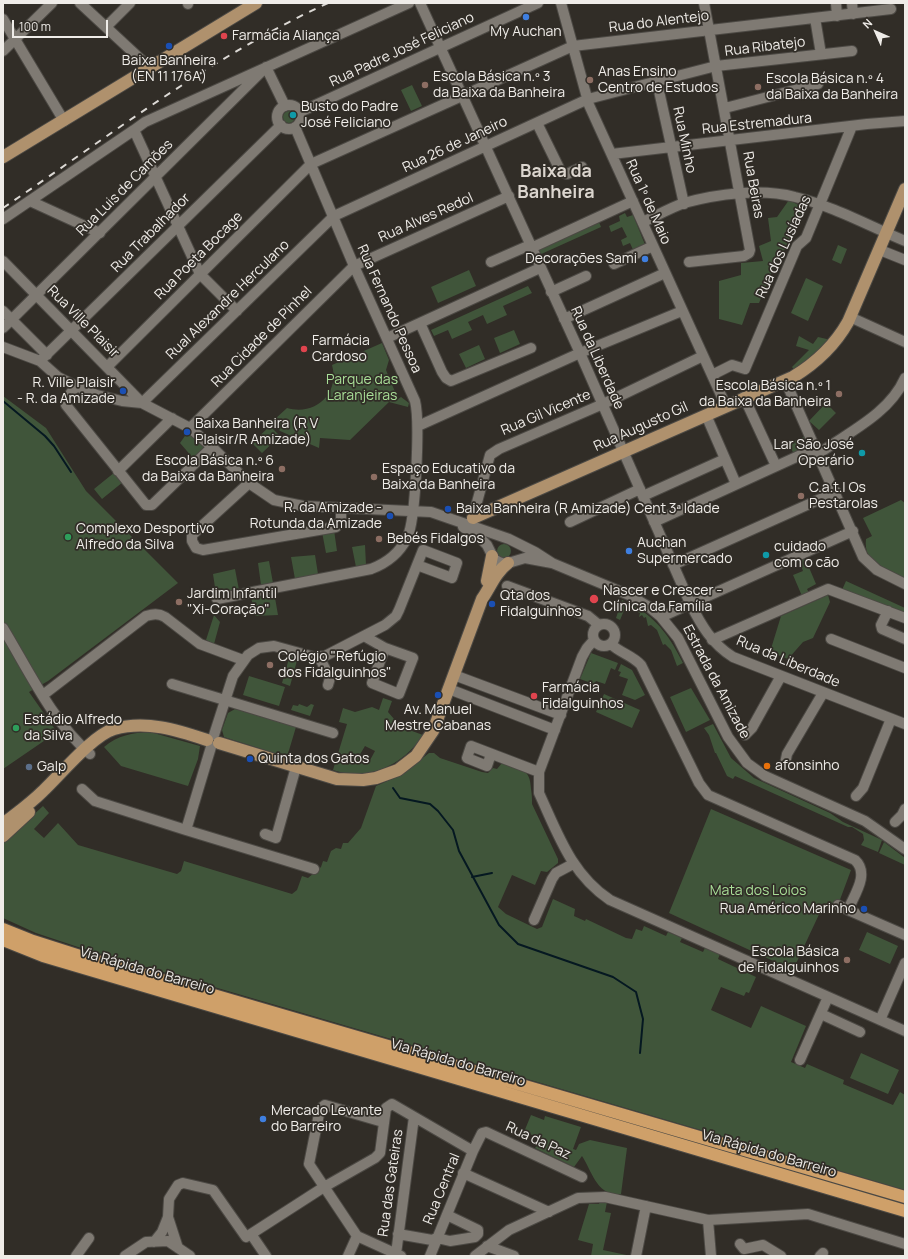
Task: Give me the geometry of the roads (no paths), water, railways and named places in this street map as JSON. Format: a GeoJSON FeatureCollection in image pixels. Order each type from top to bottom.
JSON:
{"type":"FeatureCollection","features":[{"type":"Feature","properties":{"kind":"highway","name":"Via Rápida do Barreiro"},"geometry":{"type":"LineString","coordinates":[[3,928],[33,941],[80,956],[905,1197]]}},
{"type":"Feature","properties":{"kind":"highway","name":"Via Rápida do Barreiro"},"geometry":{"type":"LineString","coordinates":[[3,940],[43,956],[905,1211]]}},
{"type":"Feature","properties":{"kind":"main road"},"geometry":{"type":"LineString","coordinates":[[3,158],[256,3]]}},
{"type":"Feature","properties":{"kind":"main road","name":"Rua Augusto Gil"},"geometry":{"type":"LineString","coordinates":[[472,522],[744,397],[785,380],[805,369],[823,354],[844,328],[880,250],[905,189]]}},
{"type":"Feature","properties":{"kind":"main road"},"geometry":{"type":"LineString","coordinates":[[3,836],[88,752],[106,732],[120,728],[137,726],[168,728],[337,779],[350,781],[376,778],[398,770],[416,756],[430,737],[482,599],[491,568],[492,554]]}},
{"type":"Feature","properties":{"kind":"main road"},"geometry":{"type":"LineString","coordinates":[[482,599],[491,587],[496,573],[510,562]]}},
{"type":"Feature","properties":{"kind":"main road"},"geometry":{"type":"LineString","coordinates":[[3,824],[88,752]]}},
{"type":"Feature","properties":{"kind":"street"},"geometry":{"type":"LineString","coordinates":[[3,51],[52,3]]}},
{"type":"Feature","properties":{"kind":"street"},"geometry":{"type":"LineString","coordinates":[[80,3],[150,68]]}},
{"type":"Feature","properties":{"kind":"street"},"geometry":{"type":"LineString","coordinates":[[106,27],[130,3]]}},
{"type":"Feature","properties":{"kind":"street"},"geometry":{"type":"LineString","coordinates":[[3,219],[146,122],[409,3]]}},
{"type":"Feature","properties":{"kind":"street","name":"Rua da Liberdade"},"geometry":{"type":"LineString","coordinates":[[420,3],[464,96],[540,268],[603,404],[690,603],[706,633],[712,640],[734,656],[823,693],[905,724]]}},
{"type":"Feature","properties":{"kind":"street","name":"Rua Padre José Feliciano"},"geometry":{"type":"LineString","coordinates":[[300,112],[538,3]]}},
{"type":"Feature","properties":{"kind":"street","name":"Rua 1º de Maio"},"geometry":{"type":"LineString","coordinates":[[560,3],[588,99],[643,222],[652,246],[726,406]]}},
{"type":"Feature","properties":{"kind":"street","name":"Rua Beiras"},"geometry":{"type":"LineString","coordinates":[[688,262],[744,256],[749,253],[750,250],[725,108],[704,3]]}},
{"type":"Feature","properties":{"kind":"street"},"geometry":{"type":"LineString","coordinates":[[836,3],[838,16]]}},
{"type":"Feature","properties":{"kind":"street"},"geometry":{"type":"LineString","coordinates":[[852,3],[853,14]]}},
{"type":"Feature","properties":{"kind":"street","name":"Rua do Alentejo"},"geometry":{"type":"LineString","coordinates":[[311,164],[573,46],[891,9]]}},
{"type":"Feature","properties":{"kind":"street"},"geometry":{"type":"LineString","coordinates":[[815,18],[821,54]]}},
{"type":"Feature","properties":{"kind":"street"},"geometry":{"type":"LineString","coordinates":[[3,19],[64,120]]}},
{"type":"Feature","properties":{"kind":"street","name":"Rua Ribatejo"},"geometry":{"type":"LineString","coordinates":[[588,99],[716,66],[852,51]]}},
{"type":"Feature","properties":{"kind":"street"},"geometry":{"type":"LineString","coordinates":[[266,67],[284,106]]}},
{"type":"Feature","properties":{"kind":"street","name":"Rua Luis de Camões"},"geometry":{"type":"LineString","coordinates":[[3,328],[266,67]]}},
{"type":"Feature","properties":{"kind":"street","name":"Rua Minho"},"geometry":{"type":"LineString","coordinates":[[657,82],[684,204]]}},
{"type":"Feature","properties":{"kind":"street"},"geometry":{"type":"LineString","coordinates":[[725,108],[818,84]]}},
{"type":"Feature","properties":{"kind":"street","name":"Rua 26 de Janeiro"},"geometry":{"type":"LineString","coordinates":[[334,216],[588,99]]}},
{"type":"Feature","properties":{"kind":"street"},"geometry":{"type":"LineString","coordinates":[[292,105],[300,112],[301,119],[295,127],[287,128],[281,125],[278,114],[284,106],[292,105]]}},
{"type":"Feature","properties":{"kind":"street","name":"Rua Estremadura"},"geometry":{"type":"LineString","coordinates":[[612,154],[905,121]]}},
{"type":"Feature","properties":{"kind":"street"},"geometry":{"type":"LineString","coordinates":[[537,123],[562,173],[566,174],[582,167]]}},
{"type":"Feature","properties":{"kind":"street","name":"Rua Trabalhador"},"geometry":{"type":"LineString","coordinates":[[44,358],[281,125]]}},
{"type":"Feature","properties":{"kind":"street","name":"Rua dos Lusíadas"},"geometry":{"type":"LineString","coordinates":[[712,374],[732,365],[745,369],[797,246],[806,238],[852,126]]}},
{"type":"Feature","properties":{"kind":"street","name":"Rua Fernando Pessoa"},"geometry":{"type":"LineString","coordinates":[[217,599],[371,569],[386,564],[408,538],[413,510],[418,426],[415,401],[354,266],[295,127]]}},
{"type":"Feature","properties":{"kind":"street"},"geometry":{"type":"LineString","coordinates":[[134,130],[200,274],[236,312]]}},
{"type":"Feature","properties":{"kind":"street","name":"Rua Poeta Bocage"},"geometry":{"type":"LineString","coordinates":[[107,367],[311,164]]}},
{"type":"Feature","properties":{"kind":"street"},"geometry":{"type":"LineString","coordinates":[[643,222],[684,204],[740,193],[764,192],[787,195],[820,204],[905,241]]}},
{"type":"Feature","properties":{"kind":"street","name":"Rua Alves Redol"},"geometry":{"type":"LineString","coordinates":[[354,266],[509,196]]}},
{"type":"Feature","properties":{"kind":"street"},"geometry":{"type":"LineString","coordinates":[[30,201],[100,233]]}},
{"type":"Feature","properties":{"kind":"street"},"geometry":{"type":"LineString","coordinates":[[491,262],[633,201]]}},
{"type":"Feature","properties":{"kind":"street","name":"Rual Alexandre Herculano"},"geometry":{"type":"LineString","coordinates":[[142,403],[334,216]]}},
{"type":"Feature","properties":{"kind":"street"},"geometry":{"type":"LineString","coordinates":[[614,264],[652,246]]}},
{"type":"Feature","properties":{"kind":"street"},"geometry":{"type":"LineString","coordinates":[[880,250],[905,260]]}},
{"type":"Feature","properties":{"kind":"street","name":"Rua Ville Plaisir"},"geometry":{"type":"LineString","coordinates":[[3,261],[142,403]]}},
{"type":"Feature","properties":{"kind":"street","name":"Rua Cidade de Pinhel"},"geometry":{"type":"LineString","coordinates":[[190,428],[354,266]]}},
{"type":"Feature","properties":{"kind":"street"},"geometry":{"type":"LineString","coordinates":[[387,338],[540,268]]}},
{"type":"Feature","properties":{"kind":"street"},"geometry":{"type":"LineString","coordinates":[[564,319],[665,273]]}},
{"type":"Feature","properties":{"kind":"street"},"geometry":{"type":"LineString","coordinates":[[551,292],[586,276]]}},
{"type":"Feature","properties":{"kind":"street"},"geometry":{"type":"LineString","coordinates":[[3,311],[12,319],[58,377],[98,395],[142,403],[190,428],[249,483],[263,494],[287,504],[431,512],[451,519],[472,522],[535,552],[552,563]]}},
{"type":"Feature","properties":{"kind":"street"},"geometry":{"type":"LineString","coordinates":[[418,426],[580,353],[682,311]]}},
{"type":"Feature","properties":{"kind":"street"},"geometry":{"type":"LineString","coordinates":[[850,317],[905,342]]}},
{"type":"Feature","properties":{"kind":"street"},"geometry":{"type":"LineString","coordinates":[[420,323],[442,372],[446,378],[451,381],[531,348]]}},
{"type":"Feature","properties":{"kind":"street"},"geometry":{"type":"LineString","coordinates":[[3,347],[44,358]]}},
{"type":"Feature","properties":{"kind":"street","name":"Rua Gil Vicente"},"geometry":{"type":"LineString","coordinates":[[472,522],[490,455],[498,448],[603,404],[703,356]]}},
{"type":"Feature","properties":{"kind":"street"},"geometry":{"type":"LineString","coordinates":[[654,522],[776,466],[820,449],[880,411],[896,394],[905,378]]}},
{"type":"Feature","properties":{"kind":"street"},"geometry":{"type":"LineString","coordinates":[[785,380],[820,449],[863,557],[868,564],[877,570],[905,584]]}},
{"type":"Feature","properties":{"kind":"street"},"geometry":{"type":"LineString","coordinates":[[76,386],[68,397],[66,405],[146,505],[152,505],[212,447]]}},
{"type":"Feature","properties":{"kind":"street"},"geometry":{"type":"LineString","coordinates":[[744,397],[776,466]]}},
{"type":"Feature","properties":{"kind":"street"},"geometry":{"type":"LineString","coordinates":[[706,415],[736,484]]}},
{"type":"Feature","properties":{"kind":"street"},"geometry":{"type":"LineString","coordinates":[[118,470],[172,418]]}},
{"type":"Feature","properties":{"kind":"street"},"geometry":{"type":"LineString","coordinates":[[570,522],[725,459]]}},
{"type":"Feature","properties":{"kind":"street"},"geometry":{"type":"LineString","coordinates":[[249,483],[192,535],[192,541],[196,548],[203,550],[336,527],[341,520],[341,508]]}},
{"type":"Feature","properties":{"kind":"street"},"geometry":{"type":"LineString","coordinates":[[673,565],[836,492]]}},
{"type":"Feature","properties":{"kind":"street"},"geometry":{"type":"LineString","coordinates":[[451,519],[481,539],[499,562],[510,562],[525,558],[552,563]]}},
{"type":"Feature","properties":{"kind":"street"},"geometry":{"type":"LineString","coordinates":[[661,617],[852,531]]}},
{"type":"Feature","properties":{"kind":"street"},"geometry":{"type":"LineString","coordinates":[[492,554],[492,547],[495,541],[508,539]]}},
{"type":"Feature","properties":{"kind":"street"},"geometry":{"type":"LineString","coordinates":[[508,539],[517,550],[516,556],[510,562]]}},
{"type":"Feature","properties":{"kind":"street","name":"Estrada da Amizade"},"geometry":{"type":"LineString","coordinates":[[552,563],[629,595],[661,617],[671,628],[684,648],[730,743],[748,763],[770,778],[865,821],[905,849]]}},
{"type":"Feature","properties":{"kind":"street"},"geometry":{"type":"LineString","coordinates":[[186,830],[233,676],[243,660],[259,648],[274,646],[319,657],[364,636],[391,621],[396,616],[417,565]]}},
{"type":"Feature","properties":{"kind":"street"},"geometry":{"type":"LineString","coordinates":[[507,586],[588,616],[599,625],[609,624],[615,631],[616,636],[611,644],[602,646],[594,640]]}},
{"type":"Feature","properties":{"kind":"street"},"geometry":{"type":"LineString","coordinates":[[712,640],[828,589],[905,618]]}},
{"type":"Feature","properties":{"kind":"street"},"geometry":{"type":"LineString","coordinates":[[888,612],[881,625],[882,629],[905,639]]}},
{"type":"Feature","properties":{"kind":"street"},"geometry":{"type":"LineString","coordinates":[[42,694],[146,616],[153,614],[159,614],[165,617],[200,644],[243,660]]}},
{"type":"Feature","properties":{"kind":"street"},"geometry":{"type":"LineString","coordinates":[[599,625],[594,632],[594,640],[584,653],[539,772],[539,793],[573,864],[596,892],[610,900],[905,1031]]}},
{"type":"Feature","properties":{"kind":"street"},"geometry":{"type":"LineString","coordinates":[[3,628],[42,694],[74,740],[88,752]]}},
{"type":"Feature","properties":{"kind":"street"},"geometry":{"type":"LineString","coordinates":[[364,636],[385,648],[413,658],[400,694],[372,683],[385,648]]}},
{"type":"Feature","properties":{"kind":"street"},"geometry":{"type":"LineString","coordinates":[[831,639],[905,668]]}},
{"type":"Feature","properties":{"kind":"street"},"geometry":{"type":"LineString","coordinates":[[611,644],[617,651],[632,658],[641,665],[699,783],[708,795],[848,857],[860,865],[862,876],[843,907],[905,935]]}},
{"type":"Feature","properties":{"kind":"street"},"geometry":{"type":"LineString","coordinates":[[319,657],[330,678],[328,685]]}},
{"type":"Feature","properties":{"kind":"street"},"geometry":{"type":"LineString","coordinates":[[454,675],[560,715]]}},
{"type":"Feature","properties":{"kind":"street"},"geometry":{"type":"LineString","coordinates":[[745,735],[752,728],[781,676]]}},
{"type":"Feature","properties":{"kind":"street"},"geometry":{"type":"LineString","coordinates":[[172,684],[333,733]]}},
{"type":"Feature","properties":{"kind":"street"},"geometry":{"type":"LineString","coordinates":[[449,689],[555,730]]}},
{"type":"Feature","properties":{"kind":"street"},"geometry":{"type":"LineString","coordinates":[[785,764],[787,754],[823,693]]}},
{"type":"Feature","properties":{"kind":"street"},"geometry":{"type":"LineString","coordinates":[[856,796],[863,788],[891,719]]}},
{"type":"Feature","properties":{"kind":"street"},"geometry":{"type":"LineString","coordinates":[[491,754],[539,772]]}},
{"type":"Feature","properties":{"kind":"street"},"geometry":{"type":"LineString","coordinates":[[265,834],[276,838],[296,767]]}},
{"type":"Feature","properties":{"kind":"street"},"geometry":{"type":"LineString","coordinates":[[82,789],[95,801],[314,869]]}},
{"type":"Feature","properties":{"kind":"street"},"geometry":{"type":"LineString","coordinates":[[895,822],[902,815],[905,809]]}},
{"type":"Feature","properties":{"kind":"street"},"geometry":{"type":"LineString","coordinates":[[534,920],[556,873],[573,864]]}},
{"type":"Feature","properties":{"kind":"street"},"geometry":{"type":"LineString","coordinates":[[880,1020],[905,963]]}},
{"type":"Feature","properties":{"kind":"street"},"geometry":{"type":"LineString","coordinates":[[800,1060],[828,997]]}},
{"type":"Feature","properties":{"kind":"street"},"geometry":{"type":"LineString","coordinates":[[820,1014],[860,1032]]}},
{"type":"Feature","properties":{"kind":"street"},"geometry":{"type":"LineString","coordinates":[[154,1242],[162,1232],[168,1217],[170,1199],[178,1185],[183,1183],[213,1190],[240,1231],[246,1237],[324,1187],[375,1158],[380,1153],[386,1108],[392,1104],[473,1150]]}},
{"type":"Feature","properties":{"kind":"street"},"geometry":{"type":"LineString","coordinates":[[383,1122],[325,1106],[320,1109],[309,1164],[356,1236],[398,1255]]}},
{"type":"Feature","properties":{"kind":"street","name":"Rua das Gateiras"},"geometry":{"type":"LineString","coordinates":[[398,1255],[398,1234],[414,1117]]}},
{"type":"Feature","properties":{"kind":"street","name":"Rua da Paz"},"geometry":{"type":"LineString","coordinates":[[482,1133],[486,1132],[582,1177]]}},
{"type":"Feature","properties":{"kind":"street","name":"Rua Central"},"geometry":{"type":"LineString","coordinates":[[430,1256],[473,1150],[482,1133]]}},
{"type":"Feature","properties":{"kind":"street"},"geometry":{"type":"LineString","coordinates":[[464,1173],[549,1212]]}},
{"type":"Feature","properties":{"kind":"street"},"geometry":{"type":"LineString","coordinates":[[475,1256],[509,1230],[578,1198],[605,1197],[708,1220],[808,1214],[905,1244]]}},
{"type":"Feature","properties":{"kind":"street"},"geometry":{"type":"LineString","coordinates":[[636,1256],[646,1206]]}},
{"type":"Feature","properties":{"kind":"street"},"geometry":{"type":"LineString","coordinates":[[398,1234],[432,1240],[437,1238],[450,1241],[475,1237],[478,1234],[478,1230],[447,1215]]}},
{"type":"Feature","properties":{"kind":"street"},"geometry":{"type":"LineString","coordinates":[[168,1217],[178,1248]]}},
{"type":"Feature","properties":{"kind":"street"},"geometry":{"type":"LineString","coordinates":[[708,1220],[711,1256]]}},
{"type":"Feature","properties":{"kind":"street"},"geometry":{"type":"LineString","coordinates":[[251,1234],[266,1256]]}},
{"type":"Feature","properties":{"kind":"street"},"geometry":{"type":"LineString","coordinates":[[348,1256],[356,1236]]}},
{"type":"Feature","properties":{"kind":"street"},"geometry":{"type":"LineString","coordinates":[[76,1256],[89,1238]]}},
{"type":"Feature","properties":{"kind":"street"},"geometry":{"type":"LineString","coordinates":[[125,1256],[146,1242],[168,1241],[190,1256]]}},
{"type":"Feature","properties":{"kind":"street"},"geometry":{"type":"LineString","coordinates":[[740,1244],[744,1249],[763,1244],[781,1256]]}},
{"type":"Feature","properties":{"kind":"street"},"geometry":{"type":"LineString","coordinates":[[487,1246],[514,1256]]}},
{"type":"Feature","properties":{"kind":"waterway"},"geometry":{"type":"LineString","coordinates":[[3,401],[45,436],[54,446],[71,472]]}},
{"type":"Feature","properties":{"kind":"waterway"},"geometry":{"type":"LineString","coordinates":[[393,788],[400,798],[430,804],[438,811],[453,830],[459,851],[499,925],[518,944],[613,977],[636,992],[643,1019],[640,1053]]}},
{"type":"Feature","properties":{"kind":"waterway"},"geometry":{"type":"LineString","coordinates":[[472,877],[492,873]]}},
{"type":"Feature","properties":{"kind":"railway"},"geometry":{"type":"LineString","coordinates":[[3,208],[202,72],[243,47],[328,3]]}},
{"type":"Feature","properties":{"kind":"place","name":"My Auchan"},"geometry":{"type":"Point","coordinates":[526,17]}},
{"type":"Feature","properties":{"kind":"place","name":"Farmácia Aliança"},"geometry":{"type":"Point","coordinates":[224,36]}},
{"type":"Feature","properties":{"kind":"place","name":"Baixa Banheira (EN 11 176A)"},"geometry":{"type":"Point","coordinates":[169,46]}},
{"type":"Feature","properties":{"kind":"place","name":"Anas Ensino Centro de Estudos"},"geometry":{"type":"Point","coordinates":[590,80]}},
{"type":"Feature","properties":{"kind":"place","name":"Escola Básica n.º 3 da Baixa da Banheira"},"geometry":{"type":"Point","coordinates":[425,85]}},
{"type":"Feature","properties":{"kind":"place","name":"Escola Básica n.º 4 da Baixa da Banheira"},"geometry":{"type":"Point","coordinates":[758,87]}},
{"type":"Feature","properties":{"kind":"place","name":"Busto do Padre José Feliciano"},"geometry":{"type":"Point","coordinates":[293,115]}},
{"type":"Feature","properties":{"kind":"place","name":"Decorações Sami"},"geometry":{"type":"Point","coordinates":[645,259]}},
{"type":"Feature","properties":{"kind":"place","name":"Farmácia Cardoso"},"geometry":{"type":"Point","coordinates":[304,349]}},
{"type":"Feature","properties":{"kind":"place","name":"R. Ville Plaisir - R. da Amizade"},"geometry":{"type":"Point","coordinates":[123,391]}},
{"type":"Feature","properties":{"kind":"place","name":"Escola Básica n.º 1 da Baixa da Banheira"},"geometry":{"type":"Point","coordinates":[839,394]}},
{"type":"Feature","properties":{"kind":"place","name":"Baixa Banheira (R V Plaisir/R Amizade)"},"geometry":{"type":"Point","coordinates":[187,432]}},
{"type":"Feature","properties":{"kind":"place","name":"Lar São José Operário"},"geometry":{"type":"Point","coordinates":[862,453]}},
{"type":"Feature","properties":{"kind":"place","name":"Escola Básica n.º 6 da Baixa da Banheira"},"geometry":{"type":"Point","coordinates":[282,469]}},
{"type":"Feature","properties":{"kind":"place","name":"Espaço Educativo da Baixa da Banheira"},"geometry":{"type":"Point","coordinates":[374,477]}},
{"type":"Feature","properties":{"kind":"place","name":"C.a.t.l Os Pestarolas"},"geometry":{"type":"Point","coordinates":[801,496]}},
{"type":"Feature","properties":{"kind":"place","name":"Baixa Banheira (R Amizade) Cent 3ª Idade"},"geometry":{"type":"Point","coordinates":[448,509]}},
{"type":"Feature","properties":{"kind":"place","name":"R. da Amizade - Rotunda da Amizade"},"geometry":{"type":"Point","coordinates":[390,516]}},
{"type":"Feature","properties":{"kind":"place","name":"Complexo Desportivo Alfredo da Silva"},"geometry":{"type":"Point","coordinates":[68,537]}},
{"type":"Feature","properties":{"kind":"place","name":"Bebés Fidalgos"},"geometry":{"type":"Point","coordinates":[379,539]}},
{"type":"Feature","properties":{"kind":"place","name":"Auchan Supermercado"},"geometry":{"type":"Point","coordinates":[629,551]}},
{"type":"Feature","properties":{"kind":"place","name":"cuidado com o cão"},"geometry":{"type":"Point","coordinates":[766,555]}},
{"type":"Feature","properties":{"kind":"place","name":"Nascer e Crescer - Clínica da Família"},"geometry":{"type":"Point","coordinates":[594,599]}},
{"type":"Feature","properties":{"kind":"place","name":"Jardim Infantil \"Xi-Coração\""},"geometry":{"type":"Point","coordinates":[179,602]}},
{"type":"Feature","properties":{"kind":"place","name":"Qta dos Fidalguinhos"},"geometry":{"type":"Point","coordinates":[492,604]}},
{"type":"Feature","properties":{"kind":"place","name":"Colégio \"Refúgio dos Fidalguinhos\""},"geometry":{"type":"Point","coordinates":[270,665]}},
{"type":"Feature","properties":{"kind":"place","name":"Av. Manuel Mestre Cabanas"},"geometry":{"type":"Point","coordinates":[438,695]}},
{"type":"Feature","properties":{"kind":"place","name":"Farmácia Fidalguinhos"},"geometry":{"type":"Point","coordinates":[534,696]}},
{"type":"Feature","properties":{"kind":"place","name":"Estádio Alfredo da Silva"},"geometry":{"type":"Point","coordinates":[16,728]}},
{"type":"Feature","properties":{"kind":"place","name":"Quinta dos Gatos"},"geometry":{"type":"Point","coordinates":[250,759]}},
{"type":"Feature","properties":{"kind":"place","name":"afonsinho"},"geometry":{"type":"Point","coordinates":[767,766]}},
{"type":"Feature","properties":{"kind":"place","name":"Galp"},"geometry":{"type":"Point","coordinates":[29,767]}},
{"type":"Feature","properties":{"kind":"place","name":"Rua Américo Marinho"},"geometry":{"type":"Point","coordinates":[864,909]}},
{"type":"Feature","properties":{"kind":"place","name":"Escola Básica de Fidalguinhos"},"geometry":{"type":"Point","coordinates":[847,960]}},
{"type":"Feature","properties":{"kind":"place","name":"Mercado Levante do Barreiro"},"geometry":{"type":"Point","coordinates":[263,1119]}},
{"type":"Feature","properties":{"kind":"district","name":"Baixa da Banheira"},"geometry":{"type":"Point","coordinates":[556,182]}},
{"type":"Feature","properties":{"kind":"park label","name":"Parque das Laranjeiras"},"geometry":{"type":"Point","coordinates":[362,388]}},
{"type":"Feature","properties":{"kind":"park label","name":"Mata dos Loios"},"geometry":{"type":"Point","coordinates":[758,891]}}]}
